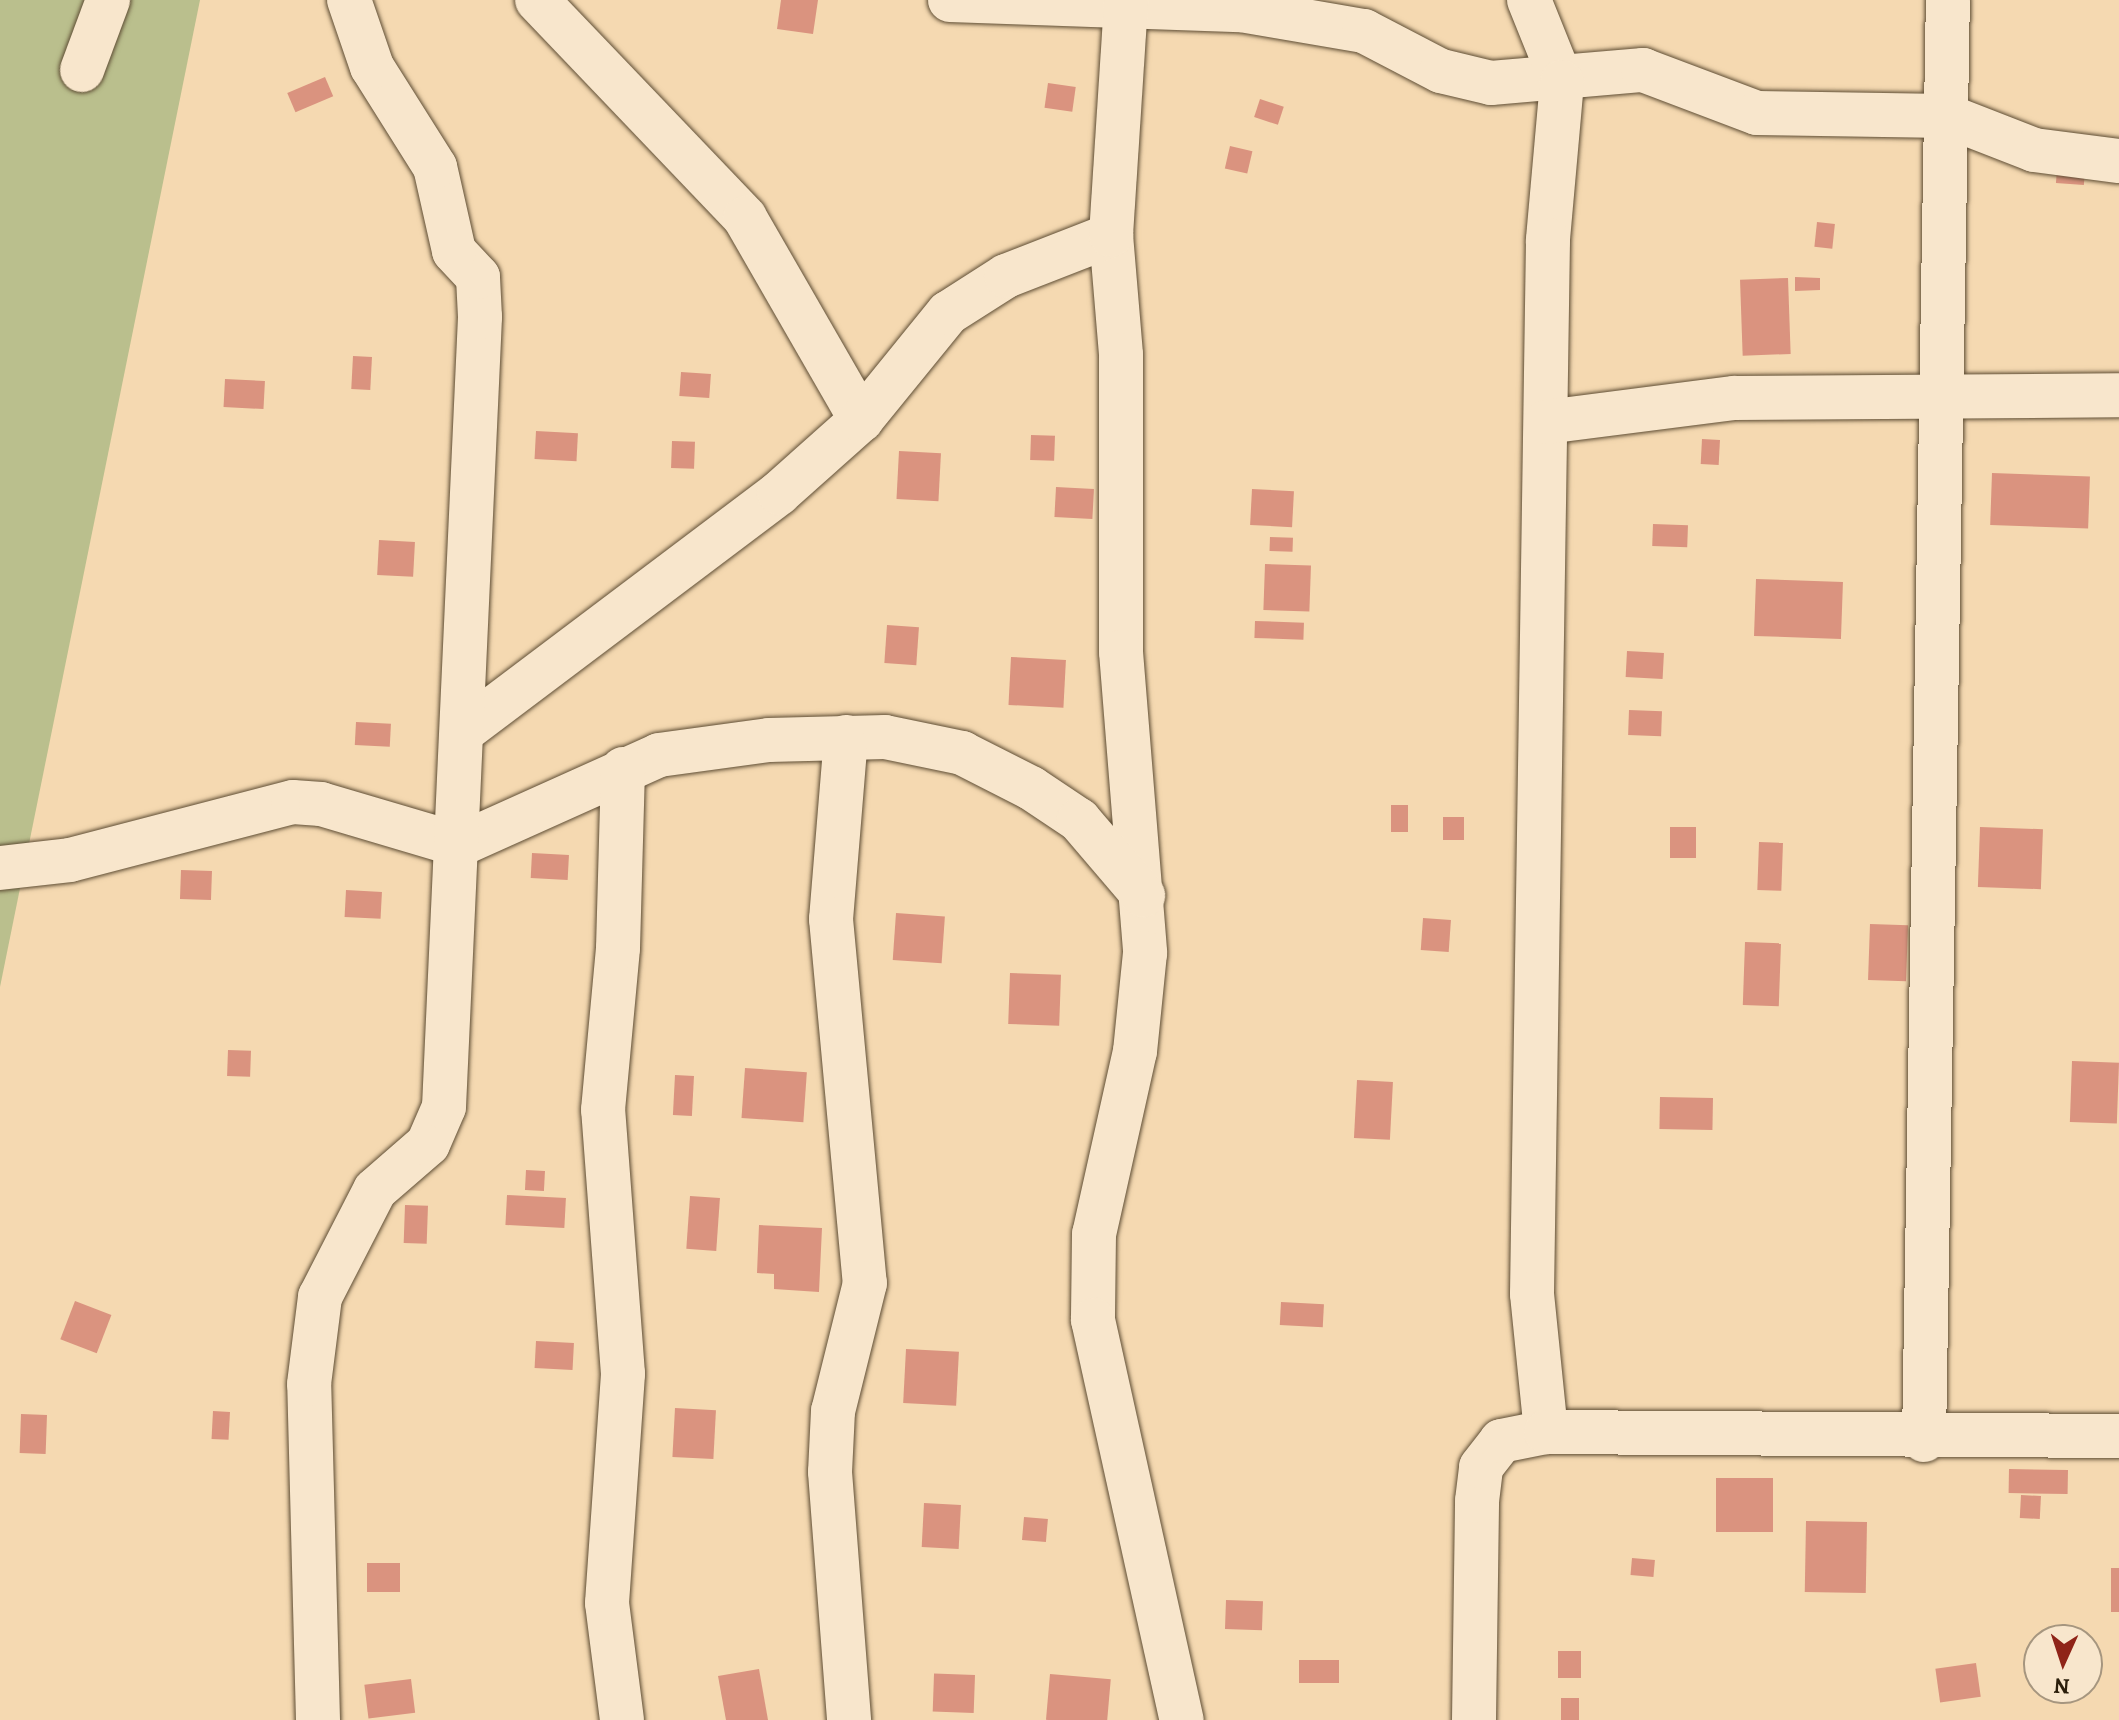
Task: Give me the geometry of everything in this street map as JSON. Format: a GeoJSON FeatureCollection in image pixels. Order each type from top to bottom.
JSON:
{"type":"FeatureCollection","features":[{"type":"Feature","properties":{"kind":"street"},"geometry":{"type":"LineString","coordinates":[[82,70],[108,0]]}},
{"type":"Feature","properties":{"kind":"street"},"geometry":{"type":"LineString","coordinates":[[318,1720],[309,1384],[320,1297],[375,1190],[428,1144],[444,1107],[450,888],[459,845],[466,729],[478,277],[454,251],[435,167],[372,67],[349,0]]}},
{"type":"Feature","properties":{"kind":"street"},"geometry":{"type":"LineString","coordinates":[[537,0],[745,218],[861,420]]}},
{"type":"Feature","properties":{"kind":"street"},"geometry":{"type":"LineString","coordinates":[[950,0],[1241,10],[1364,31],[1441,71],[1491,83],[1562,82],[1643,70],[1757,113],[1947,116],[2034,150],[2119,161]]}},
{"type":"Feature","properties":{"kind":"street"},"geometry":{"type":"LineString","coordinates":[[1529,0],[1562,82],[1548,240],[1532,1294],[1546,1432]]}},
{"type":"Feature","properties":{"kind":"street"},"geometry":{"type":"LineString","coordinates":[[1924,1440],[1948,0]]}},
{"type":"Feature","properties":{"kind":"street"},"geometry":{"type":"LineString","coordinates":[[1126,5],[1111,235],[1121,355],[1121,652],[1143,895],[1135,1051],[1094,1234],[1093,1320],[1182,1720]]}},
{"type":"Feature","properties":{"kind":"street"},"geometry":{"type":"LineString","coordinates":[[466,729],[755,512],[861,420],[948,313],[1006,276],[1111,235]]}},
{"type":"Feature","properties":{"kind":"street"},"geometry":{"type":"LineString","coordinates":[[1546,422],[1734,398],[1939,399],[2119,395]]}},
{"type":"Feature","properties":{"kind":"street"},"geometry":{"type":"LineString","coordinates":[[0,868],[70,860],[293,802],[459,845],[659,755],[846,737],[885,737],[962,753],[1031,788],[1079,820],[1143,895]]}},
{"type":"Feature","properties":{"kind":"street"},"geometry":{"type":"LineString","coordinates":[[846,737],[831,919],[865,1283],[833,1411],[830,1472],[849,1720]]}},
{"type":"Feature","properties":{"kind":"street"},"geometry":{"type":"LineString","coordinates":[[622,1720],[607,1603],[623,1374],[603,1110],[618,948],[623,769]]}},
{"type":"Feature","properties":{"kind":"street"},"geometry":{"type":"LineString","coordinates":[[1474,1720],[1481,1467],[1501,1441],[1546,1432],[1924,1440],[2119,1436]]}},
{"type":"Feature","properties":{"kind":"green space"},"geometry":{"type":"Polygon","coordinates":[[[0,0],[200,0],[0,987],[0,0]]]}},
{"type":"Feature","properties":{"kind":"building"},"geometry":{"type":"Polygon","coordinates":[[[781,0],[818,0],[813,34],[777,29],[781,0]]]}},
{"type":"Feature","properties":{"kind":"building"},"geometry":{"type":"Polygon","coordinates":[[[325,77],[333,96],[295,112],[287,93],[325,77]]]}},
{"type":"Feature","properties":{"kind":"building"},"geometry":{"type":"Polygon","coordinates":[[[1048,83],[1076,87],[1072,112],[1045,108],[1048,83]]]}},
{"type":"Feature","properties":{"kind":"building"},"geometry":{"type":"Polygon","coordinates":[[[1260,99],[1284,107],[1278,125],[1254,117],[1260,99]]]}},
{"type":"Feature","properties":{"kind":"building"},"geometry":{"type":"Polygon","coordinates":[[[1230,146],[1252,151],[1247,174],[1225,168],[1230,146]]]}},
{"type":"Feature","properties":{"kind":"building"},"geometry":{"type":"Polygon","coordinates":[[[2057,168],[2085,170],[2084,185],[2056,183],[2057,168]]]}},
{"type":"Feature","properties":{"kind":"building"},"geometry":{"type":"Polygon","coordinates":[[[1817,222],[1835,224],[1832,249],[1814,247],[1817,222]]]}},
{"type":"Feature","properties":{"kind":"building"},"geometry":{"type":"Polygon","coordinates":[[[1795,277],[1820,278],[1820,290],[1795,291],[1795,277]]]}},
{"type":"Feature","properties":{"kind":"building"},"geometry":{"type":"Polygon","coordinates":[[[1788,278],[1791,354],[1743,356],[1740,280],[1788,278]]]}},
{"type":"Feature","properties":{"kind":"building"},"geometry":{"type":"Polygon","coordinates":[[[353,356],[372,357],[370,390],[351,389],[353,356]]]}},
{"type":"Feature","properties":{"kind":"building"},"geometry":{"type":"Polygon","coordinates":[[[681,372],[711,374],[709,398],[679,396],[681,372]]]}},
{"type":"Feature","properties":{"kind":"building"},"geometry":{"type":"Polygon","coordinates":[[[225,379],[265,381],[263,409],[224,407],[225,379]]]}},
{"type":"Feature","properties":{"kind":"building"},"geometry":{"type":"Polygon","coordinates":[[[536,431],[578,433],[576,461],[535,459],[536,431]]]}},
{"type":"Feature","properties":{"kind":"building"},"geometry":{"type":"Polygon","coordinates":[[[1031,435],[1055,436],[1054,461],[1030,460],[1031,435]]]}},
{"type":"Feature","properties":{"kind":"building"},"geometry":{"type":"Polygon","coordinates":[[[1702,439],[1720,440],[1719,465],[1701,464],[1702,439]]]}},
{"type":"Feature","properties":{"kind":"building"},"geometry":{"type":"Polygon","coordinates":[[[672,441],[695,442],[694,469],[671,468],[672,441]]]}},
{"type":"Feature","properties":{"kind":"building"},"geometry":{"type":"Polygon","coordinates":[[[899,451],[941,453],[938,501],[896,499],[899,451]]]}},
{"type":"Feature","properties":{"kind":"building"},"geometry":{"type":"Polygon","coordinates":[[[1992,473],[2090,476],[2088,528],[1990,525],[1992,473]]]}},
{"type":"Feature","properties":{"kind":"building"},"geometry":{"type":"Polygon","coordinates":[[[1056,487],[1094,489],[1092,519],[1054,517],[1056,487]]]}},
{"type":"Feature","properties":{"kind":"building"},"geometry":{"type":"Polygon","coordinates":[[[1252,489],[1294,491],[1292,527],[1250,525],[1252,489]]]}},
{"type":"Feature","properties":{"kind":"building"},"geometry":{"type":"Polygon","coordinates":[[[1653,524],[1688,525],[1687,547],[1652,546],[1653,524]]]}},
{"type":"Feature","properties":{"kind":"building"},"geometry":{"type":"Polygon","coordinates":[[[1270,537],[1293,538],[1292,552],[1270,551],[1270,537]]]}},
{"type":"Feature","properties":{"kind":"building"},"geometry":{"type":"Polygon","coordinates":[[[379,540],[415,542],[413,577],[377,575],[379,540]]]}},
{"type":"Feature","properties":{"kind":"building"},"geometry":{"type":"Polygon","coordinates":[[[1265,564],[1311,566],[1309,612],[1263,610],[1265,564]]]}},
{"type":"Feature","properties":{"kind":"building"},"geometry":{"type":"Polygon","coordinates":[[[1756,579],[1843,582],[1841,639],[1754,636],[1756,579]]]}},
{"type":"Feature","properties":{"kind":"building"},"geometry":{"type":"Polygon","coordinates":[[[1255,621],[1304,623],[1303,640],[1254,638],[1255,621]]]}},
{"type":"Feature","properties":{"kind":"building"},"geometry":{"type":"Polygon","coordinates":[[[887,625],[919,627],[916,665],[884,663],[887,625]]]}},
{"type":"Feature","properties":{"kind":"building"},"geometry":{"type":"Polygon","coordinates":[[[1627,651],[1664,653],[1663,679],[1626,677],[1627,651]]]}},
{"type":"Feature","properties":{"kind":"building"},"geometry":{"type":"Polygon","coordinates":[[[1011,657],[1066,660],[1063,708],[1008,705],[1011,657]]]}},
{"type":"Feature","properties":{"kind":"building"},"geometry":{"type":"Polygon","coordinates":[[[1629,710],[1662,711],[1661,736],[1628,735],[1629,710]]]}},
{"type":"Feature","properties":{"kind":"building"},"geometry":{"type":"Polygon","coordinates":[[[356,722],[391,724],[390,747],[355,745],[356,722]]]}},
{"type":"Feature","properties":{"kind":"building"},"geometry":{"type":"Polygon","coordinates":[[[1391,805],[1408,805],[1408,832],[1391,832],[1391,805]]]}},
{"type":"Feature","properties":{"kind":"building"},"geometry":{"type":"Polygon","coordinates":[[[1443,817],[1464,817],[1464,840],[1443,840],[1443,817]]]}},
{"type":"Feature","properties":{"kind":"building"},"geometry":{"type":"Polygon","coordinates":[[[1670,827],[1696,827],[1696,858],[1670,858],[1670,827]]]}},
{"type":"Feature","properties":{"kind":"building"},"geometry":{"type":"Polygon","coordinates":[[[1980,827],[2043,829],[2041,889],[1978,887],[1980,827]]]}},
{"type":"Feature","properties":{"kind":"building"},"geometry":{"type":"Polygon","coordinates":[[[1759,842],[1783,843],[1781,891],[1757,890],[1759,842]]]}},
{"type":"Feature","properties":{"kind":"building"},"geometry":{"type":"Polygon","coordinates":[[[532,853],[569,855],[568,880],[531,878],[532,853]]]}},
{"type":"Feature","properties":{"kind":"building"},"geometry":{"type":"Polygon","coordinates":[[[181,870],[212,871],[211,900],[180,899],[181,870]]]}},
{"type":"Feature","properties":{"kind":"building"},"geometry":{"type":"Polygon","coordinates":[[[346,890],[382,892],[381,919],[345,917],[346,890]]]}},
{"type":"Feature","properties":{"kind":"building"},"geometry":{"type":"Polygon","coordinates":[[[896,913],[945,916],[942,963],[893,960],[896,913]]]}},
{"type":"Feature","properties":{"kind":"building"},"geometry":{"type":"Polygon","coordinates":[[[1423,918],[1451,920],[1449,952],[1421,950],[1423,918]]]}},
{"type":"Feature","properties":{"kind":"building"},"geometry":{"type":"Polygon","coordinates":[[[1870,924],[1908,925],[1906,981],[1868,980],[1870,924]]]}},
{"type":"Feature","properties":{"kind":"building"},"geometry":{"type":"Polygon","coordinates":[[[1745,942],[1781,943],[1779,1006],[1743,1005],[1745,942]]]}},
{"type":"Feature","properties":{"kind":"building"},"geometry":{"type":"Polygon","coordinates":[[[1010,973],[1061,975],[1059,1026],[1008,1024],[1010,973]]]}},
{"type":"Feature","properties":{"kind":"building"},"geometry":{"type":"Polygon","coordinates":[[[228,1050],[251,1051],[250,1077],[227,1076],[228,1050]]]}},
{"type":"Feature","properties":{"kind":"building"},"geometry":{"type":"Polygon","coordinates":[[[2072,1061],[2119,1063],[2117,1124],[2070,1122],[2072,1061]]]}},
{"type":"Feature","properties":{"kind":"building"},"geometry":{"type":"Polygon","coordinates":[[[745,1068],[807,1072],[803,1122],[742,1118],[745,1068]]]}},
{"type":"Feature","properties":{"kind":"building"},"geometry":{"type":"Polygon","coordinates":[[[675,1075],[694,1076],[692,1116],[673,1115],[675,1075]]]}},
{"type":"Feature","properties":{"kind":"building"},"geometry":{"type":"Polygon","coordinates":[[[1357,1080],[1393,1082],[1390,1140],[1354,1138],[1357,1080]]]}},
{"type":"Feature","properties":{"kind":"building"},"geometry":{"type":"Polygon","coordinates":[[[1660,1097],[1713,1098],[1712,1130],[1659,1129],[1660,1097]]]}},
{"type":"Feature","properties":{"kind":"building"},"geometry":{"type":"Polygon","coordinates":[[[526,1170],[545,1171],[544,1191],[525,1190],[526,1170]]]}},
{"type":"Feature","properties":{"kind":"building"},"geometry":{"type":"Polygon","coordinates":[[[507,1195],[566,1198],[564,1228],[505,1225],[507,1195]]]}},
{"type":"Feature","properties":{"kind":"building"},"geometry":{"type":"Polygon","coordinates":[[[690,1196],[720,1198],[716,1251],[686,1249],[690,1196]]]}},
{"type":"Feature","properties":{"kind":"building"},"geometry":{"type":"Polygon","coordinates":[[[405,1205],[428,1206],[427,1244],[404,1243],[405,1205]]]}},
{"type":"Feature","properties":{"kind":"building"},"geometry":{"type":"Polygon","coordinates":[[[759,1225],[822,1228],[819,1292],[774,1289],[774,1274],[757,1273],[759,1225]]]}},
{"type":"Feature","properties":{"kind":"building"},"geometry":{"type":"Polygon","coordinates":[[[75,1301],[111,1315],[97,1353],[60,1339],[75,1301]]]}},
{"type":"Feature","properties":{"kind":"building"},"geometry":{"type":"Polygon","coordinates":[[[1281,1302],[1324,1304],[1323,1327],[1280,1325],[1281,1302]]]}},
{"type":"Feature","properties":{"kind":"building"},"geometry":{"type":"Polygon","coordinates":[[[536,1341],[574,1343],[573,1370],[535,1368],[536,1341]]]}},
{"type":"Feature","properties":{"kind":"building"},"geometry":{"type":"Polygon","coordinates":[[[906,1349],[959,1352],[956,1406],[903,1403],[906,1349]]]}},
{"type":"Feature","properties":{"kind":"building"},"geometry":{"type":"Polygon","coordinates":[[[675,1408],[716,1410],[713,1459],[672,1457],[675,1408]]]}},
{"type":"Feature","properties":{"kind":"building"},"geometry":{"type":"Polygon","coordinates":[[[213,1411],[230,1412],[229,1440],[212,1439],[213,1411]]]}},
{"type":"Feature","properties":{"kind":"building"},"geometry":{"type":"Polygon","coordinates":[[[21,1414],[47,1415],[46,1454],[20,1453],[21,1414]]]}},
{"type":"Feature","properties":{"kind":"building"},"geometry":{"type":"Polygon","coordinates":[[[2009,1469],[2068,1470],[2068,1494],[2009,1493],[2009,1469]]]}},
{"type":"Feature","properties":{"kind":"building"},"geometry":{"type":"Polygon","coordinates":[[[1716,1478],[1773,1478],[1773,1532],[1716,1532],[1716,1478]]]}},
{"type":"Feature","properties":{"kind":"building"},"geometry":{"type":"Polygon","coordinates":[[[2021,1495],[2041,1496],[2040,1519],[2020,1518],[2021,1495]]]}},
{"type":"Feature","properties":{"kind":"building"},"geometry":{"type":"Polygon","coordinates":[[[924,1503],[961,1505],[959,1549],[922,1547],[924,1503]]]}},
{"type":"Feature","properties":{"kind":"building"},"geometry":{"type":"Polygon","coordinates":[[[1024,1517],[1048,1519],[1046,1542],[1022,1540],[1024,1517]]]}},
{"type":"Feature","properties":{"kind":"building"},"geometry":{"type":"Polygon","coordinates":[[[1806,1521],[1867,1522],[1866,1593],[1805,1592],[1806,1521]]]}},
{"type":"Feature","properties":{"kind":"building"},"geometry":{"type":"Polygon","coordinates":[[[1632,1558],[1655,1560],[1653,1577],[1631,1575],[1632,1558]]]}},
{"type":"Feature","properties":{"kind":"building"},"geometry":{"type":"Polygon","coordinates":[[[367,1563],[400,1563],[400,1592],[367,1592],[367,1563]]]}},
{"type":"Feature","properties":{"kind":"building"},"geometry":{"type":"Polygon","coordinates":[[[2111,1568],[2119,1568],[2119,1612],[2111,1612],[2111,1568]]]}},
{"type":"Feature","properties":{"kind":"building"},"geometry":{"type":"Polygon","coordinates":[[[1226,1600],[1263,1601],[1262,1630],[1225,1629],[1226,1600]]]}},
{"type":"Feature","properties":{"kind":"building"},"geometry":{"type":"Polygon","coordinates":[[[1558,1651],[1581,1651],[1581,1678],[1558,1678],[1558,1651]]]}},
{"type":"Feature","properties":{"kind":"building"},"geometry":{"type":"Polygon","coordinates":[[[1299,1660],[1339,1660],[1339,1683],[1299,1683],[1299,1660]]]}},
{"type":"Feature","properties":{"kind":"building"},"geometry":{"type":"Polygon","coordinates":[[[1976,1663],[1981,1697],[1940,1702],[1935,1669],[1976,1663]]]}},
{"type":"Feature","properties":{"kind":"building"},"geometry":{"type":"Polygon","coordinates":[[[759,1669],[768,1720],[726,1720],[718,1676],[759,1669]]]}},
{"type":"Feature","properties":{"kind":"building"},"geometry":{"type":"Polygon","coordinates":[[[934,1674],[975,1675],[974,1713],[933,1712],[934,1674]]]}},
{"type":"Feature","properties":{"kind":"building"},"geometry":{"type":"Polygon","coordinates":[[[1050,1674],[1111,1679],[1107,1720],[1046,1720],[1050,1674]]]}},
{"type":"Feature","properties":{"kind":"building"},"geometry":{"type":"Polygon","coordinates":[[[411,1679],[415,1713],[368,1718],[364,1685],[411,1679]]]}},
{"type":"Feature","properties":{"kind":"building"},"geometry":{"type":"Polygon","coordinates":[[[1561,1698],[1579,1698],[1579,1720],[1561,1720],[1561,1698]]]}}]}
